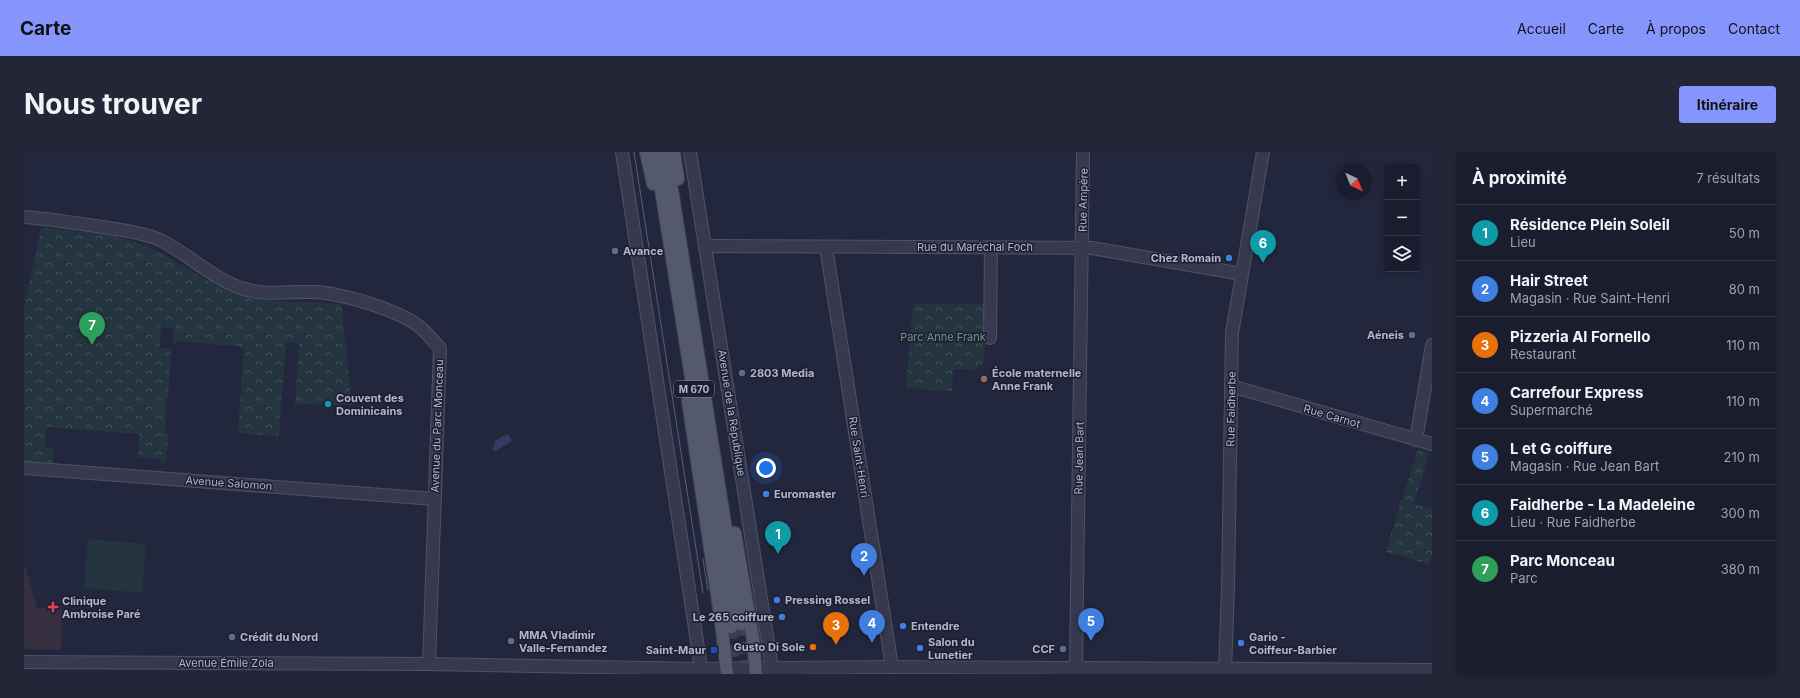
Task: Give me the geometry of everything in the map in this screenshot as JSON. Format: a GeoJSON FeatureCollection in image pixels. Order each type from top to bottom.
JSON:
{"type":"FeatureCollection","features":[{"type":"Feature","properties":{"kind":"main road"},"geometry":{"type":"LineString","coordinates":[[646,152],[652,182],[665,216]]}},
{"type":"Feature","properties":{"kind":"main road","name":"M 670"},"geometry":{"type":"LineString","coordinates":[[655,152],[684,330],[736,626],[703,383],[666,152]]}},
{"type":"Feature","properties":{"kind":"main road"},"geometry":{"type":"LineString","coordinates":[[674,152],[691,258],[693,282],[692,315]]}},
{"type":"Feature","properties":{"kind":"main road"},"geometry":{"type":"LineString","coordinates":[[684,330],[690,419],[721,620],[727,671]]}},
{"type":"Feature","properties":{"kind":"main road"},"geometry":{"type":"LineString","coordinates":[[703,383],[714,417],[722,452],[752,634],[755,671]]}},
{"type":"Feature","properties":{"kind":"street"},"geometry":{"type":"LineString","coordinates":[[622,152],[702,671]]}},
{"type":"Feature","properties":{"kind":"street","name":"Avenue de la République"},"geometry":{"type":"LineString","coordinates":[[690,152],[773,671]]}},
{"type":"Feature","properties":{"kind":"street","name":"Rue Ampère"},"geometry":{"type":"LineString","coordinates":[[1082,248],[1083,152]]}},
{"type":"Feature","properties":{"kind":"street","name":"Rue Faidherbe"},"geometry":{"type":"LineString","coordinates":[[1225,669],[1232,333],[1263,152]]}},
{"type":"Feature","properties":{"kind":"street","name":"Avenue du Parc Monceau"},"geometry":{"type":"LineString","coordinates":[[24,217],[51,219],[134,232],[158,240],[185,255],[217,276],[244,289],[274,294],[313,292],[342,296],[388,310],[420,328],[440,348],[429,664]]}},
{"type":"Feature","properties":{"kind":"street","name":"Rue du Maréchal Foch"},"geometry":{"type":"LineString","coordinates":[[705,246],[1082,248],[1104,250],[1242,274]]}},
{"type":"Feature","properties":{"kind":"street","name":"Rue Saint-Henri"},"geometry":{"type":"LineString","coordinates":[[826,246],[892,667]]}},
{"type":"Feature","properties":{"kind":"street"},"geometry":{"type":"LineString","coordinates":[[990,338],[991,248]]}},
{"type":"Feature","properties":{"kind":"street","name":"Rue Jean Bart"},"geometry":{"type":"LineString","coordinates":[[1076,668],[1082,248]]}},
{"type":"Feature","properties":{"kind":"street"},"geometry":{"type":"LineString","coordinates":[[1416,440],[1432,345]]}},
{"type":"Feature","properties":{"kind":"street","name":"Rue Carnot"},"geometry":{"type":"LineString","coordinates":[[1231,386],[1432,444]]}},
{"type":"Feature","properties":{"kind":"street","name":"Avenue Salomon"},"geometry":{"type":"LineString","coordinates":[[24,468],[435,499]]}},
{"type":"Feature","properties":{"kind":"street","name":"Avenue Émile Zola"},"geometry":{"type":"LineString","coordinates":[[24,662],[205,668],[429,664],[702,671],[773,671],[892,667],[1076,668],[1133,671],[1225,669],[1432,670]]}},
{"type":"Feature","properties":{"kind":"shaded area","name":"Clinique Ambroise Paré"},"geometry":{"type":"Polygon","coordinates":[[[24,568],[26,568],[37,609],[62,606],[61,650],[24,649],[24,568]]]}},
{"type":"Feature","properties":{"kind":"green space"},"geometry":{"type":"Polygon","coordinates":[[[41,228],[70,230],[126,239],[153,249],[230,292],[242,296],[266,300],[341,304],[352,405],[295,404],[299,343],[286,342],[279,436],[238,433],[244,348],[239,348],[239,346],[178,341],[178,343],[173,343],[174,328],[161,327],[160,348],[171,349],[168,397],[166,398],[166,420],[164,420],[166,422],[165,433],[168,434],[166,463],[161,463],[161,459],[138,457],[139,434],[46,427],[45,447],[54,448],[53,463],[24,461],[24,309],[41,228]]]}},
{"type":"Feature","properties":{"kind":"green space","name":"Parc Anne Frank"},"geometry":{"type":"Polygon","coordinates":[[[913,304],[987,304],[984,362],[975,370],[953,369],[952,391],[906,388],[913,304]]]}},
{"type":"Feature","properties":{"kind":"green space"},"geometry":{"type":"Polygon","coordinates":[[[1418,449],[1429,453],[1414,504],[1432,509],[1432,554],[1429,564],[1386,552],[1418,449]]]}},
{"type":"Feature","properties":{"kind":"green space"},"geometry":{"type":"Polygon","coordinates":[[[88,539],[146,544],[142,593],[84,588],[88,539]]]}},
{"type":"Feature","properties":{"kind":"water"},"geometry":{"type":"Polygon","coordinates":[[[508,434],[512,441],[494,452],[492,448],[495,445],[494,441],[508,434]]]}},
{"type":"Feature","properties":{"kind":"tunnel"},"geometry":{"type":"LineString","coordinates":[[741,624],[746,674]]}},
{"type":"Feature","properties":{"kind":"tunnel"},"geometry":{"type":"LineString","coordinates":[[731,627],[735,674]]}},
{"type":"Feature","properties":{"kind":"tram line"},"geometry":{"type":"LineString","coordinates":[[634,152],[703,593]]}},
{"type":"Feature","properties":{"kind":"tram line"},"geometry":{"type":"LineString","coordinates":[[703,559],[708,590]]}},
{"type":"Feature","properties":{"kind":"place","name":"Avance"},"geometry":{"type":"Point","coordinates":[615,251]}},
{"type":"Feature","properties":{"kind":"place","name":"Chez Romain"},"geometry":{"type":"Point","coordinates":[1229,258]}},
{"type":"Feature","properties":{"kind":"place","name":"Faidherbe - La Madeleine"},"geometry":{"type":"Point","coordinates":[1263,263]}},
{"type":"Feature","properties":{"kind":"place","name":"Aéneis"},"geometry":{"type":"Point","coordinates":[1412,335]}},
{"type":"Feature","properties":{"kind":"place","name":"Parc Monceau"},"geometry":{"type":"Point","coordinates":[92,345]}},
{"type":"Feature","properties":{"kind":"place","name":"2803 Media"},"geometry":{"type":"Point","coordinates":[742,373]}},
{"type":"Feature","properties":{"kind":"place","name":"École maternelle Anne Frank"},"geometry":{"type":"Point","coordinates":[984,379]}},
{"type":"Feature","properties":{"kind":"place","name":"Couvent des Dominicains"},"geometry":{"type":"Point","coordinates":[328,404]}},
{"type":"Feature","properties":{"kind":"place","name":"Euromaster"},"geometry":{"type":"Point","coordinates":[766,494]}},
{"type":"Feature","properties":{"kind":"place","name":"Résidence Plein Soleil"},"geometry":{"type":"Point","coordinates":[778,554]}},
{"type":"Feature","properties":{"kind":"place","name":"Hair Street"},"geometry":{"type":"Point","coordinates":[864,576]}},
{"type":"Feature","properties":{"kind":"place","name":"Pressing Rossel"},"geometry":{"type":"Point","coordinates":[777,600]}},
{"type":"Feature","properties":{"kind":"place","name":"Clinique Ambroise Paré"},"geometry":{"type":"Point","coordinates":[53,607]}},
{"type":"Feature","properties":{"kind":"place","name":"Le 265 coiffure"},"geometry":{"type":"Point","coordinates":[782,617]}},
{"type":"Feature","properties":{"kind":"place","name":"Entendre"},"geometry":{"type":"Point","coordinates":[903,626]}},
{"type":"Feature","properties":{"kind":"place","name":"Crédit du Nord"},"geometry":{"type":"Point","coordinates":[232,637]}},
{"type":"Feature","properties":{"kind":"place","name":"MMA Vladimir Valle-Fernandez"},"geometry":{"type":"Point","coordinates":[511,641]}},
{"type":"Feature","properties":{"kind":"place","name":"L et G coiffure"},"geometry":{"type":"Point","coordinates":[1091,641]}},
{"type":"Feature","properties":{"kind":"place","name":"Carrefour Express"},"geometry":{"type":"Point","coordinates":[872,643]}},
{"type":"Feature","properties":{"kind":"place","name":"Gario - Coiffeur-Barbier"},"geometry":{"type":"Point","coordinates":[1241,643]}},
{"type":"Feature","properties":{"kind":"place","name":"Pizzeria Al Fornello"},"geometry":{"type":"Point","coordinates":[836,645]}},
{"type":"Feature","properties":{"kind":"place","name":"Gusto Di Sole"},"geometry":{"type":"Point","coordinates":[813,647]}},
{"type":"Feature","properties":{"kind":"place","name":"Salon du Lunetier"},"geometry":{"type":"Point","coordinates":[920,648]}},
{"type":"Feature","properties":{"kind":"place","name":"CCF"},"geometry":{"type":"Point","coordinates":[1063,649]}},
{"type":"Feature","properties":{"kind":"place","name":"Saint-Maur"},"geometry":{"type":"Point","coordinates":[714,650]}}]}
